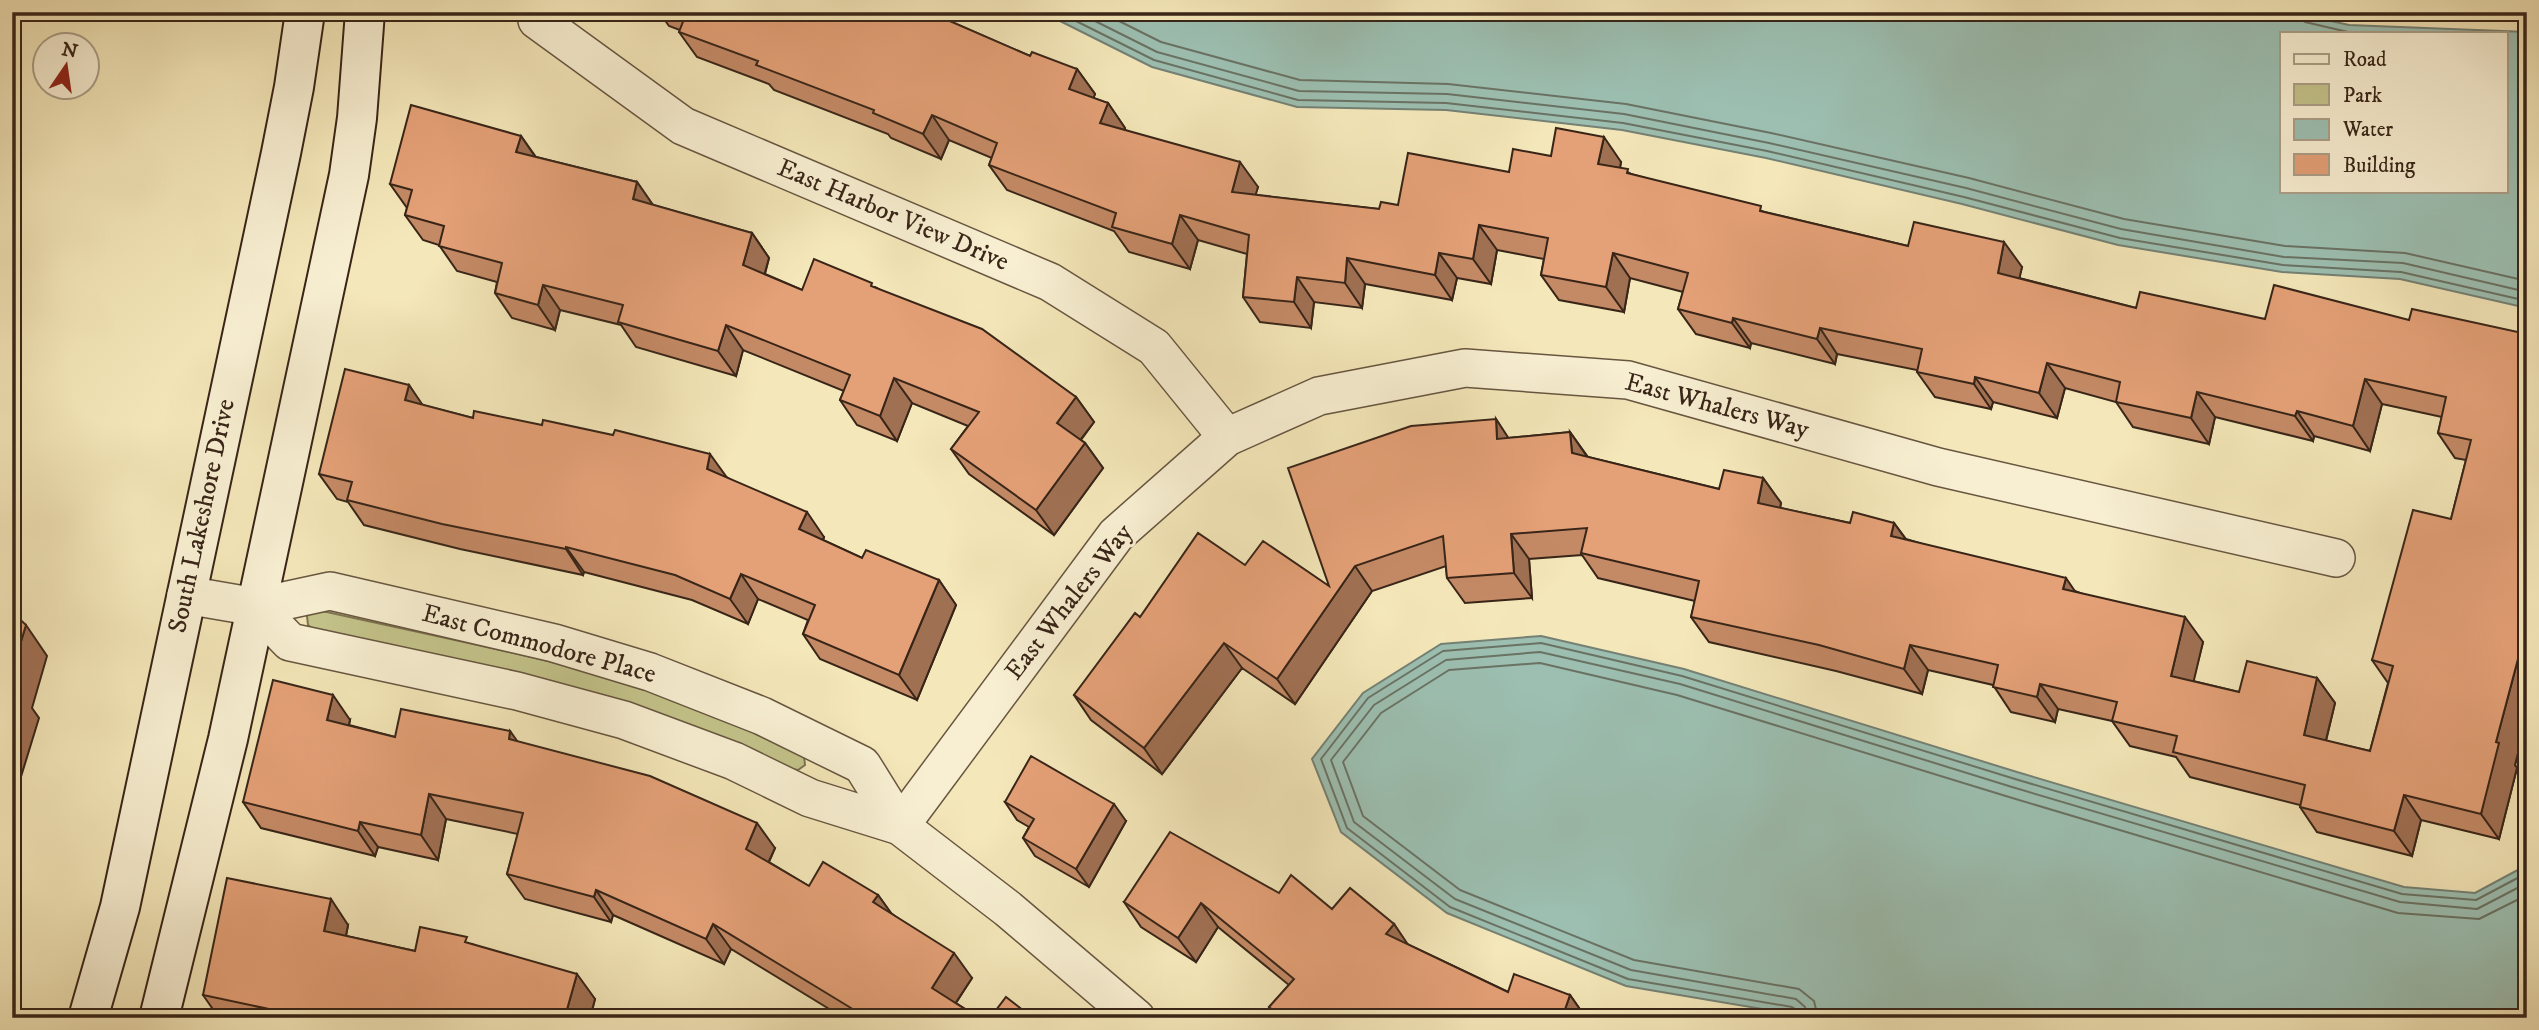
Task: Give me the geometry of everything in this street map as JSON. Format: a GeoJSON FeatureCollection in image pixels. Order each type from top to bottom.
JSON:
{"type":"FeatureCollection","features":[{"type":"Feature","properties":{"kind":"street","name":"South Lakeshore Drive"},"geometry":{"type":"LineString","coordinates":[[88,1018],[120,907],[281,153],[305,12]]}},
{"type":"Feature","properties":{"kind":"street"},"geometry":{"type":"LineString","coordinates":[[159,1018],[221,766],[349,175],[358,105],[365,12]]}},
{"type":"Feature","properties":{"kind":"street","name":"East Harbor View Drive"},"geometry":{"type":"LineString","coordinates":[[537,20],[683,126],[1050,282],[1154,347],[1227,436]]}},
{"type":"Feature","properties":{"kind":"street","name":"East Whalers Way"},"geometry":{"type":"LineString","coordinates":[[900,826],[1116,534],[1227,436],[1319,396],[1465,368],[1628,380],[1938,467],[2336,558]]}},
{"type":"Feature","properties":{"kind":"street","name":"East Commodore Place"},"geometry":{"type":"LineString","coordinates":[[186,595],[256,607],[330,591],[554,642],[650,672],[762,716],[862,765],[900,826],[1008,909],[1136,1018]]}},
{"type":"Feature","properties":{"kind":"street","name":"East Commodore Place"},"geometry":{"type":"LineString","coordinates":[[256,607],[290,642],[517,691],[624,720],[734,761],[810,799],[900,826]]}},
{"type":"Feature","properties":{"kind":"green space"},"geometry":{"type":"Polygon","coordinates":[[[318,610],[540,659],[632,684],[719,717],[804,756],[805,765],[798,770],[791,769],[733,742],[616,700],[497,669],[313,629],[308,625],[307,616],[318,610]]]}},
{"type":"Feature","properties":{"kind":"water"},"geometry":{"type":"Polygon","coordinates":[[[1042,12],[2291,12],[2349,25],[2527,32],[2527,308],[2400,279],[2282,272],[2118,245],[1962,204],[1766,158],[1622,130],[1446,110],[1297,107],[1152,67],[1042,12]]]}},
{"type":"Feature","properties":{"kind":"water"},"geometry":{"type":"Polygon","coordinates":[[[1541,636],[1684,669],[2404,887],[2475,893],[2527,865],[2527,1018],[1816,1018],[1626,986],[1447,913],[1341,832],[1312,759],[1363,693],[1441,644],[1541,636]]]}},
{"type":"Feature","properties":{"kind":"building"},"geometry":{"type":"Polygon","coordinates":[[[681,12],[929,12],[1030,56],[1032,52],[1077,69],[1069,89],[1108,103],[1100,123],[1240,162],[1232,192],[1379,209],[1381,202],[1398,205],[1408,153],[1509,172],[1513,149],[1551,156],[1556,128],[1604,137],[1598,164],[1628,169],[1627,173],[1761,206],[1760,211],[1908,246],[1914,222],[2004,242],[1998,273],[2136,308],[2140,292],[2265,319],[2274,285],[2409,320],[2412,309],[2527,334],[2527,452],[2522,471],[2527,472],[2527,625],[2496,742],[2499,743],[2481,814],[2404,795],[2394,831],[2300,807],[2305,785],[2173,752],[2177,736],[2112,721],[2117,702],[2040,684],[2037,697],[1993,687],[1998,665],[1910,645],[1904,669],[1819,645],[1691,617],[1699,581],[1581,553],[1587,528],[1511,534],[1514,573],[1447,578],[1443,536],[1355,566],[1277,679],[1224,643],[1144,748],[1074,695],[1135,613],[1140,617],[1198,533],[1245,565],[1263,541],[1329,586],[1288,468],[1411,426],[1496,419],[1497,439],[1570,432],[1572,453],[1719,489],[1724,470],[1763,478],[1758,503],[1850,523],[1853,512],[1894,523],[1891,536],[2066,578],[2063,589],[2185,617],[2171,676],[2239,692],[2247,661],[2317,678],[2304,735],[2370,751],[2393,666],[2372,660],[2413,510],[2451,519],[2471,440],[2438,433],[2446,397],[2365,379],[2353,426],[2297,411],[2295,416],[2197,392],[2191,418],[2116,402],[2120,382],[2047,363],[2039,393],[1975,377],[1974,384],[1917,372],[1922,349],[1820,328],[1817,339],[1733,318],[1732,323],[1678,309],[1688,273],[1613,253],[1606,287],[1541,275],[1548,238],[1479,225],[1473,259],[1439,253],[1435,275],[1347,258],[1345,283],[1297,277],[1294,302],[1243,297],[1249,235],[1180,215],[1172,244],[1112,227],[1116,213],[989,165],[997,143],[932,115],[923,134],[873,113],[874,110],[756,65],[758,61],[679,32],[686,14],[681,12]]]}},
{"type":"Feature","properties":{"kind":"building"},"geometry":{"type":"Polygon","coordinates":[[[411,105],[521,136],[516,152],[637,182],[633,199],[752,233],[743,265],[802,290],[814,259],[872,283],[871,286],[982,329],[1076,397],[1057,423],[1085,443],[1036,510],[951,449],[979,412],[894,378],[880,416],[840,400],[850,375],[726,325],[718,351],[618,322],[623,305],[543,285],[538,305],[495,293],[502,263],[439,246],[444,226],[405,215],[412,190],[390,184],[411,105]]]}},
{"type":"Feature","properties":{"kind":"building"},"geometry":{"type":"Polygon","coordinates":[[[345,369],[409,385],[405,400],[473,418],[474,411],[542,425],[543,420],[613,435],[615,430],[710,454],[707,469],[807,512],[799,529],[862,558],[866,550],[939,580],[899,675],[803,634],[815,605],[741,574],[730,599],[675,575],[566,547],[442,524],[347,500],[352,482],[319,474],[345,369]]]}},
{"type":"Feature","properties":{"kind":"building"},"geometry":{"type":"Polygon","coordinates":[[[12,612],[26,625],[12,671],[12,612]]]}},
{"type":"Feature","properties":{"kind":"building"},"geometry":{"type":"Polygon","coordinates":[[[273,680],[333,695],[327,720],[395,737],[401,709],[510,731],[509,739],[650,776],[757,823],[746,849],[809,886],[823,862],[878,895],[873,902],[954,953],[932,988],[979,1018],[845,1018],[851,1008],[713,924],[706,939],[596,890],[594,897],[507,874],[523,813],[429,794],[421,835],[360,822],[358,831],[243,802],[273,680]]]}},
{"type":"Feature","properties":{"kind":"building"},"geometry":{"type":"Polygon","coordinates":[[[12,686],[17,687],[12,703],[12,686]]]}},
{"type":"Feature","properties":{"kind":"building"},"geometry":{"type":"Polygon","coordinates":[[[1031,756],[1114,804],[1076,869],[1023,838],[1034,819],[1005,802],[1031,756]]]}},
{"type":"Feature","properties":{"kind":"building"},"geometry":{"type":"Polygon","coordinates":[[[1170,832],[1279,893],[1291,875],[1332,909],[1350,888],[1394,924],[1386,934],[1508,992],[1514,974],[1570,995],[1562,1018],[1282,1018],[1269,1007],[1294,979],[1201,903],[1178,938],[1124,902],[1170,832]]]}},
{"type":"Feature","properties":{"kind":"building"},"geometry":{"type":"Polygon","coordinates":[[[227,878],[331,899],[324,931],[415,951],[420,927],[467,937],[465,942],[577,974],[566,1013],[582,1018],[311,1018],[203,995],[227,878]]]}},
{"type":"Feature","properties":{"kind":"building"},"geometry":{"type":"Polygon","coordinates":[[[1006,997],[1033,1018],[990,1018],[1006,997]]]}}]}
